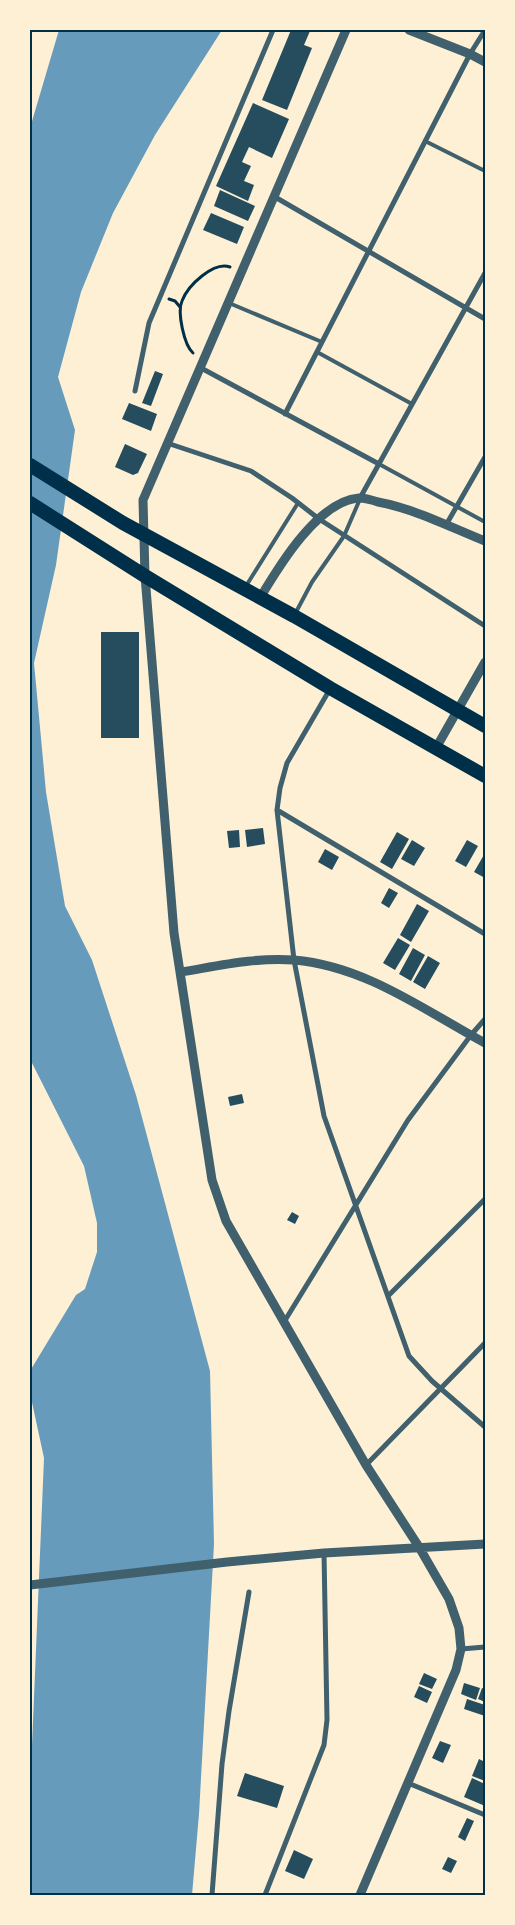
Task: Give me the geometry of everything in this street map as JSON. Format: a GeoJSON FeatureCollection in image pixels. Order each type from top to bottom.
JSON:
{"type":"FeatureCollection","features":[{"type":"Feature","properties":{"kind":"highway"},"geometry":{"type":"LineString","coordinates":[[30,465],[123,523],[294,616],[485,726]]}},
{"type":"Feature","properties":{"kind":"highway"},"geometry":{"type":"LineString","coordinates":[[30,503],[145,576],[330,688],[485,776]]}},
{"type":"Feature","properties":{"kind":"street"},"geometry":{"type":"LineString","coordinates":[[136,390],[148,322],[273,30]]}},
{"type":"Feature","properties":{"kind":"street"},"geometry":{"type":"LineString","coordinates":[[346,30],[167,443],[144,500],[143,533],[174,933],[212,1180],[218,1202],[226,1221],[366,1465],[419,1547],[449,1599],[455,1614],[462,1649],[456,1670],[360,1895]]}},
{"type":"Feature","properties":{"kind":"street"},"geometry":{"type":"LineString","coordinates":[[409,30],[470,54],[485,62]]}},
{"type":"Feature","properties":{"kind":"street"},"geometry":{"type":"LineString","coordinates":[[285,414],[470,54],[485,30]]}},
{"type":"Feature","properties":{"kind":"street"},"geometry":{"type":"LineString","coordinates":[[275,197],[485,319]]}},
{"type":"Feature","properties":{"kind":"street"},"geometry":{"type":"LineString","coordinates":[[360,498],[485,273]]}},
{"type":"Feature","properties":{"kind":"street"},"geometry":{"type":"LineString","coordinates":[[201,368],[379,464]]}},
{"type":"Feature","properties":{"kind":"street"},"geometry":{"type":"LineString","coordinates":[[167,443],[251,471],[298,503],[319,520],[485,626]]}},
{"type":"Feature","properties":{"kind":"street"},"geometry":{"type":"LineString","coordinates":[[446,526],[485,457]]}},
{"type":"Feature","properties":{"kind":"street"},"geometry":{"type":"LineString","coordinates":[[260,598],[289,551],[319,520],[343,502],[360,498],[394,505],[485,541]]}},
{"type":"Feature","properties":{"kind":"street"},"geometry":{"type":"LineString","coordinates":[[436,748],[485,662]]}},
{"type":"Feature","properties":{"kind":"street"},"geometry":{"type":"LineString","coordinates":[[330,688],[287,762],[280,788],[277,810],[294,960],[324,1116],[409,1356],[415,1364],[485,1428]]}},
{"type":"Feature","properties":{"kind":"street"},"geometry":{"type":"LineString","coordinates":[[277,810],[485,934]]}},
{"type":"Feature","properties":{"kind":"street"},"geometry":{"type":"LineString","coordinates":[[181,972],[253,960],[294,960],[337,967],[357,974],[485,1043]]}},
{"type":"Feature","properties":{"kind":"street"},"geometry":{"type":"LineString","coordinates":[[284,1322],[408,1120],[485,1019]]}},
{"type":"Feature","properties":{"kind":"street"},"geometry":{"type":"LineString","coordinates":[[388,1296],[485,1199]]}},
{"type":"Feature","properties":{"kind":"street"},"geometry":{"type":"LineString","coordinates":[[366,1465],[485,1343]]}},
{"type":"Feature","properties":{"kind":"street"},"geometry":{"type":"LineString","coordinates":[[30,1585],[227,1562],[324,1553],[485,1544]]}},
{"type":"Feature","properties":{"kind":"street"},"geometry":{"type":"LineString","coordinates":[[265,1895],[324,1745],[327,1720],[324,1553]]}},
{"type":"Feature","properties":{"kind":"street"},"geometry":{"type":"LineString","coordinates":[[212,1895],[228,1720],[249,1592]]}},
{"type":"Feature","properties":{"kind":"street"},"geometry":{"type":"LineString","coordinates":[[462,1649],[485,1647]]}},
{"type":"Feature","properties":{"kind":"street"},"geometry":{"type":"LineString","coordinates":[[408,1783],[485,1815]]}},
{"type":"Feature","properties":{"kind":"lane"},"geometry":{"type":"LineString","coordinates":[[425,141],[485,172]]}},
{"type":"Feature","properties":{"kind":"lane"},"geometry":{"type":"LineString","coordinates":[[229,302],[322,342]]}},
{"type":"Feature","properties":{"kind":"lane"},"geometry":{"type":"LineString","coordinates":[[317,352],[412,404]]}},
{"type":"Feature","properties":{"kind":"lane"},"geometry":{"type":"LineString","coordinates":[[379,464],[485,522]]}},
{"type":"Feature","properties":{"kind":"lane"},"geometry":{"type":"LineString","coordinates":[[294,616],[312,582],[344,536],[360,498]]}},
{"type":"Feature","properties":{"kind":"lane"},"geometry":{"type":"LineString","coordinates":[[244,589],[298,503]]}},
{"type":"Feature","properties":{"kind":"path"},"geometry":{"type":"LineString","coordinates":[[193,353],[188,348],[184,337],[180,308],[182,300],[200,277],[222,266],[230,267]]}},
{"type":"Feature","properties":{"kind":"path"},"geometry":{"type":"LineString","coordinates":[[160,295],[175,301],[180,308]]}},
{"type":"Feature","properties":{"kind":"water"},"geometry":{"type":"Polygon","coordinates":[[[59,30],[222,30],[155,135],[113,213],[81,292],[58,377],[75,430],[56,565],[34,663],[46,792],[65,906],[92,960],[136,1095],[210,1371],[214,1544],[199,1814],[192,1895],[30,1895],[30,1793],[44,1458],[30,1393],[30,1371],[76,1295],[85,1289],[97,1252],[97,1223],[84,1166],[30,1059],[30,128],[59,30]]]}},
{"type":"Feature","properties":{"kind":"building"},"geometry":{"type":"Polygon","coordinates":[[[291,30],[310,31],[304,45],[312,48],[287,110],[262,100],[291,30]]]}},
{"type":"Feature","properties":{"kind":"building"},"geometry":{"type":"Polygon","coordinates":[[[253,103],[289,119],[272,158],[249,147],[242,162],[251,166],[244,181],[254,185],[248,201],[216,186],[253,103]]]}},
{"type":"Feature","properties":{"kind":"building"},"geometry":{"type":"Polygon","coordinates":[[[220,190],[255,206],[248,221],[214,206],[220,190]]]}},
{"type":"Feature","properties":{"kind":"building"},"geometry":{"type":"Polygon","coordinates":[[[211,213],[244,227],[237,244],[203,230],[211,213]]]}},
{"type":"Feature","properties":{"kind":"building"},"geometry":{"type":"Polygon","coordinates":[[[155,371],[163,374],[151,406],[142,403],[155,371]]]}},
{"type":"Feature","properties":{"kind":"building"},"geometry":{"type":"Polygon","coordinates":[[[129,403],[157,414],[151,431],[122,419],[129,403]]]}},
{"type":"Feature","properties":{"kind":"building"},"geometry":{"type":"Polygon","coordinates":[[[125,444],[147,454],[138,473],[133,475],[115,467],[125,444]]]}},
{"type":"Feature","properties":{"kind":"building"},"geometry":{"type":"Polygon","coordinates":[[[101,632],[139,632],[139,738],[101,738],[101,632]]]}},
{"type":"Feature","properties":{"kind":"building"},"geometry":{"type":"Polygon","coordinates":[[[263,828],[265,844],[247,847],[245,830],[263,828]]]}},
{"type":"Feature","properties":{"kind":"building"},"geometry":{"type":"Polygon","coordinates":[[[239,830],[240,847],[229,848],[227,831],[239,830]]]}},
{"type":"Feature","properties":{"kind":"building"},"geometry":{"type":"Polygon","coordinates":[[[397,832],[409,839],[392,869],[380,862],[397,832]]]}},
{"type":"Feature","properties":{"kind":"building"},"geometry":{"type":"Polygon","coordinates":[[[412,840],[425,848],[414,866],[401,859],[412,840]]]}},
{"type":"Feature","properties":{"kind":"building"},"geometry":{"type":"Polygon","coordinates":[[[467,840],[478,846],[466,867],[455,861],[467,840]]]}},
{"type":"Feature","properties":{"kind":"building"},"geometry":{"type":"Polygon","coordinates":[[[325,849],[339,857],[332,870],[318,862],[325,849]]]}},
{"type":"Feature","properties":{"kind":"building"},"geometry":{"type":"Polygon","coordinates":[[[485,853],[485,878],[474,872],[485,853]]]}},
{"type":"Feature","properties":{"kind":"building"},"geometry":{"type":"Polygon","coordinates":[[[389,888],[398,893],[389,908],[381,903],[389,888]]]}},
{"type":"Feature","properties":{"kind":"building"},"geometry":{"type":"Polygon","coordinates":[[[417,904],[429,911],[411,942],[400,935],[417,904]]]}},
{"type":"Feature","properties":{"kind":"building"},"geometry":{"type":"Polygon","coordinates":[[[398,938],[410,945],[395,970],[383,963],[398,938]]]}},
{"type":"Feature","properties":{"kind":"building"},"geometry":{"type":"Polygon","coordinates":[[[413,948],[425,955],[411,981],[399,974],[413,948]]]}},
{"type":"Feature","properties":{"kind":"building"},"geometry":{"type":"Polygon","coordinates":[[[428,956],[440,963],[425,989],[413,982],[428,956]]]}},
{"type":"Feature","properties":{"kind":"building"},"geometry":{"type":"Polygon","coordinates":[[[242,1094],[244,1103],[230,1106],[228,1097],[242,1094]]]}},
{"type":"Feature","properties":{"kind":"building"},"geometry":{"type":"Polygon","coordinates":[[[292,1212],[299,1216],[295,1224],[287,1220],[292,1212]]]}},
{"type":"Feature","properties":{"kind":"building"},"geometry":{"type":"Polygon","coordinates":[[[424,1673],[437,1679],[432,1689],[419,1684],[424,1673]]]}},
{"type":"Feature","properties":{"kind":"building"},"geometry":{"type":"Polygon","coordinates":[[[464,1683],[480,1688],[476,1700],[461,1694],[464,1683]]]}},
{"type":"Feature","properties":{"kind":"building"},"geometry":{"type":"Polygon","coordinates":[[[419,1686],[432,1692],[427,1703],[414,1697],[419,1686]]]}},
{"type":"Feature","properties":{"kind":"building"},"geometry":{"type":"Polygon","coordinates":[[[482,1688],[485,1689],[485,1702],[478,1699],[482,1688]]]}},
{"type":"Feature","properties":{"kind":"building"},"geometry":{"type":"Polygon","coordinates":[[[467,1699],[485,1705],[485,1716],[464,1709],[467,1699]]]}},
{"type":"Feature","properties":{"kind":"building"},"geometry":{"type":"Polygon","coordinates":[[[440,1741],[451,1745],[443,1763],[432,1758],[440,1741]]]}},
{"type":"Feature","properties":{"kind":"building"},"geometry":{"type":"Polygon","coordinates":[[[479,1759],[485,1762],[485,1781],[472,1776],[479,1759]]]}},
{"type":"Feature","properties":{"kind":"building"},"geometry":{"type":"Polygon","coordinates":[[[245,1773],[284,1786],[277,1808],[237,1796],[245,1773]]]}},
{"type":"Feature","properties":{"kind":"building"},"geometry":{"type":"Polygon","coordinates":[[[472,1778],[485,1784],[485,1806],[464,1797],[472,1778]]]}},
{"type":"Feature","properties":{"kind":"building"},"geometry":{"type":"Polygon","coordinates":[[[467,1818],[474,1821],[465,1841],[458,1837],[467,1818]]]}},
{"type":"Feature","properties":{"kind":"building"},"geometry":{"type":"Polygon","coordinates":[[[294,1850],[313,1859],[304,1879],[285,1871],[294,1850]]]}},
{"type":"Feature","properties":{"kind":"building"},"geometry":{"type":"Polygon","coordinates":[[[448,1857],[457,1861],[451,1873],[442,1869],[448,1857]]]}}]}
